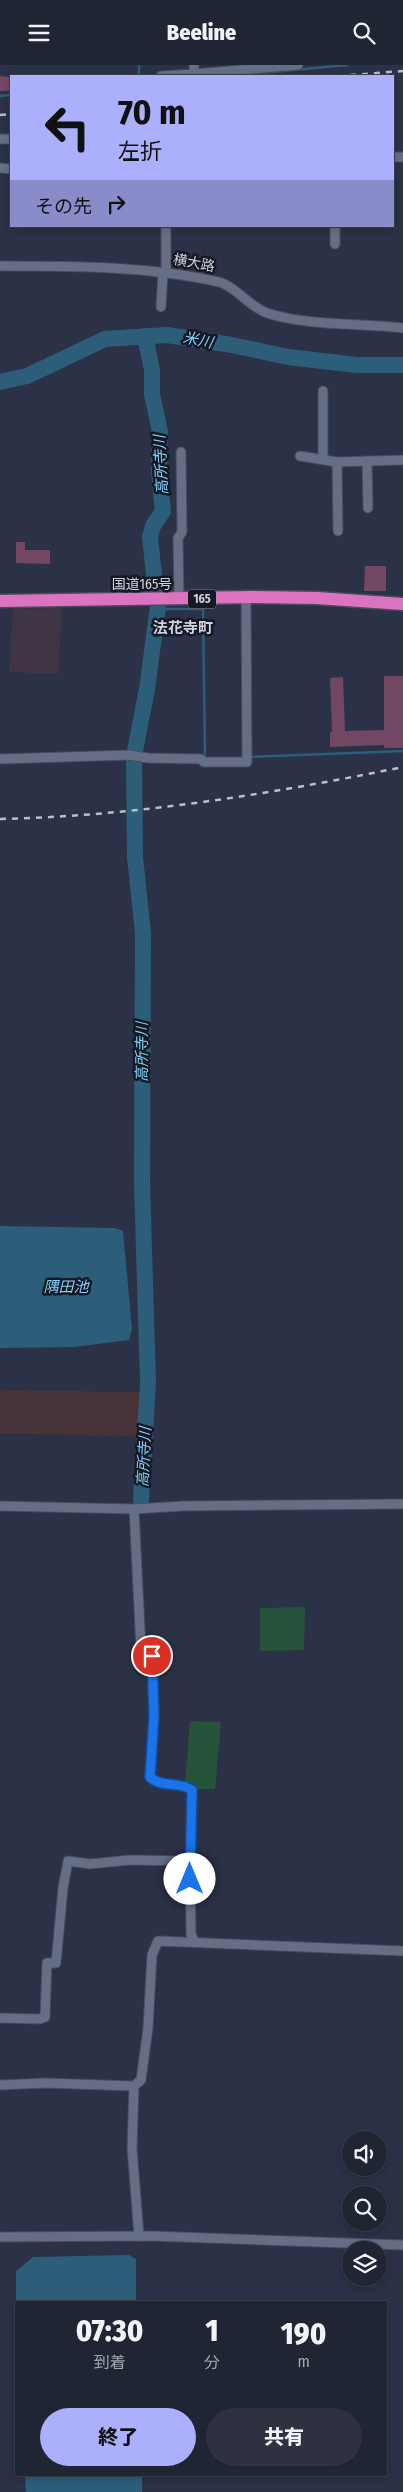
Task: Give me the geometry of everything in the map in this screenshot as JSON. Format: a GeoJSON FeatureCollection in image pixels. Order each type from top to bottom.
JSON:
{"type":"FeatureCollection","features":[{"type":"Feature","properties":{"kind":"highway","name":"国道165号"},"geometry":{"type":"LineString","coordinates":[[0,601],[246,597],[317,598],[403,604]]}},
{"type":"Feature","properties":{"kind":"street"},"geometry":{"type":"LineString","coordinates":[[166,75],[194,69],[298,65]]}},
{"type":"Feature","properties":{"kind":"street"},"geometry":{"type":"LineString","coordinates":[[161,307],[166,227]]}},
{"type":"Feature","properties":{"kind":"street"},"geometry":{"type":"LineString","coordinates":[[335,227],[335,244]]}},
{"type":"Feature","properties":{"kind":"street","name":"横大路"},"geometry":{"type":"LineString","coordinates":[[0,266],[164,272],[223,283],[258,308],[287,317],[403,328]]}},
{"type":"Feature","properties":{"kind":"street"},"geometry":{"type":"LineString","coordinates":[[322,459],[323,391]]}},
{"type":"Feature","properties":{"kind":"street"},"geometry":{"type":"LineString","coordinates":[[179,599],[178,538],[182,532],[181,451]]}},
{"type":"Feature","properties":{"kind":"street"},"geometry":{"type":"LineString","coordinates":[[300,456],[337,462],[403,461]]}},
{"type":"Feature","properties":{"kind":"street"},"geometry":{"type":"LineString","coordinates":[[368,461],[368,507]]}},
{"type":"Feature","properties":{"kind":"street"},"geometry":{"type":"LineString","coordinates":[[337,462],[338,531]]}},
{"type":"Feature","properties":{"kind":"street"},"geometry":{"type":"LineString","coordinates":[[0,759],[62,756],[135,756],[201,759],[204,762],[247,762],[246,597]]}},
{"type":"Feature","properties":{"kind":"street"},"geometry":{"type":"LineString","coordinates":[[0,1506],[134,1509],[183,1506],[403,1504]]}},
{"type":"Feature","properties":{"kind":"street"},"geometry":{"type":"LineString","coordinates":[[134,1509],[141,1649],[152,1656],[154,1716],[150,1777],[155,1782],[187,1786],[192,1790],[190,1861],[191,1934],[194,1941]]}},
{"type":"Feature","properties":{"kind":"street"},"geometry":{"type":"LineString","coordinates":[[0,2018],[40,2019],[45,2017],[47,1963],[56,1963],[63,1888],[68,1861],[90,1864],[130,1860],[190,1861]]}},
{"type":"Feature","properties":{"kind":"street"},"geometry":{"type":"LineString","coordinates":[[0,2085],[45,2083],[134,2086],[141,2080],[148,2028],[152,1955],[158,1941],[194,1941],[292,1948],[403,1951]]}},
{"type":"Feature","properties":{"kind":"street"},"geometry":{"type":"LineString","coordinates":[[134,2086],[132,2148],[138,2236]]}},
{"type":"Feature","properties":{"kind":"street"},"geometry":{"type":"LineString","coordinates":[[0,2237],[138,2236],[403,2245]]}},
{"type":"Feature","properties":{"kind":"shaded area"},"geometry":{"type":"Polygon","coordinates":[[[62,608],[58,674],[9,672],[13,609],[62,608]]]}},
{"type":"Feature","properties":{"kind":"shaded area"},"geometry":{"type":"Polygon","coordinates":[[[0,1390],[140,1392],[138,1437],[0,1433],[0,1390]]]}},
{"type":"Feature","properties":{"kind":"green space"},"geometry":{"type":"Polygon","coordinates":[[[305,1607],[304,1650],[260,1651],[260,1608],[305,1607]]]}},
{"type":"Feature","properties":{"kind":"green space"},"geometry":{"type":"Polygon","coordinates":[[[190,1721],[221,1722],[215,1789],[196,1789],[185,1784],[190,1721]]]}},
{"type":"Feature","properties":{"kind":"water","name":"隅田池"},"geometry":{"type":"Polygon","coordinates":[[[0,1226],[115,1228],[123,1231],[132,1329],[129,1340],[74,1347],[0,1348],[0,1226]]]}},
{"type":"Feature","properties":{"kind":"water"},"geometry":{"type":"Polygon","coordinates":[[[129,2255],[136,2259],[136,2301],[16,2301],[16,2271],[33,2257],[129,2255]]]}},
{"type":"Feature","properties":{"kind":"water"},"geometry":{"type":"Polygon","coordinates":[[[25,2476],[142,2476],[142,2492],[26,2492],[25,2476]]]}},
{"type":"Feature","properties":{"kind":"building"},"geometry":{"type":"Polygon","coordinates":[[[0,76],[10,77],[9,91],[0,91],[0,76]]]}},
{"type":"Feature","properties":{"kind":"building"},"geometry":{"type":"Polygon","coordinates":[[[16,542],[25,542],[25,550],[50,550],[50,564],[16,563],[16,542]]]}},
{"type":"Feature","properties":{"kind":"building"},"geometry":{"type":"Polygon","coordinates":[[[365,566],[386,566],[386,591],[364,591],[365,566]]]}},
{"type":"Feature","properties":{"kind":"building"},"geometry":{"type":"Polygon","coordinates":[[[384,676],[403,676],[403,748],[384,748],[384,745],[330,747],[330,732],[332,732],[330,678],[343,677],[345,731],[384,730],[384,676]]]}},
{"type":"Feature","properties":{"kind":"waterway"},"geometry":{"type":"LineString","coordinates":[[139,65],[139,75]]}},
{"type":"Feature","properties":{"kind":"waterway"},"geometry":{"type":"LineString","coordinates":[[242,75],[347,65]]}},
{"type":"Feature","properties":{"kind":"waterway"},"geometry":{"type":"LineString","coordinates":[[0,96],[10,95]]}},
{"type":"Feature","properties":{"kind":"waterway","name":"米川"},"geometry":{"type":"LineString","coordinates":[[0,382],[27,376],[105,339],[167,335],[232,345],[288,357],[357,365],[403,365]]}},
{"type":"Feature","properties":{"kind":"waterway","name":"高所寺川"},"geometry":{"type":"LineString","coordinates":[[145,336],[152,370],[152,394],[160,432],[159,471],[163,511],[153,526],[150,537],[156,593]]}},
{"type":"Feature","properties":{"kind":"waterway","name":"高所寺川"},"geometry":{"type":"LineString","coordinates":[[141,1500],[148,1383],[142,1183],[143,933],[135,857],[134,756],[147,689],[158,606]]}},
{"type":"Feature","properties":{"kind":"waterway"},"geometry":{"type":"LineString","coordinates":[[158,609],[203,609],[205,758]]}},
{"type":"Feature","properties":{"kind":"waterway"},"geometry":{"type":"LineString","coordinates":[[250,757],[403,751]]}},
{"type":"Feature","properties":{"kind":"railway"},"geometry":{"type":"LineString","coordinates":[[351,75],[403,71]]}},
{"type":"Feature","properties":{"kind":"railway"},"geometry":{"type":"LineString","coordinates":[[0,115],[10,114]]}},
{"type":"Feature","properties":{"kind":"railway"},"geometry":{"type":"LineString","coordinates":[[0,819],[102,813],[203,802],[253,795],[403,767]]}},
{"type":"Feature","properties":{"kind":"district","name":"法花寺町"},"geometry":{"type":"Point","coordinates":[183,628]}},
{"type":"Feature","properties":{"kind":"route"},"geometry":{"type":"LineString","coordinates":[[152,1656],[154,1716],[150,1754],[150,1777],[155,1782],[187,1786],[192,1790],[190,1879]]}}]}
